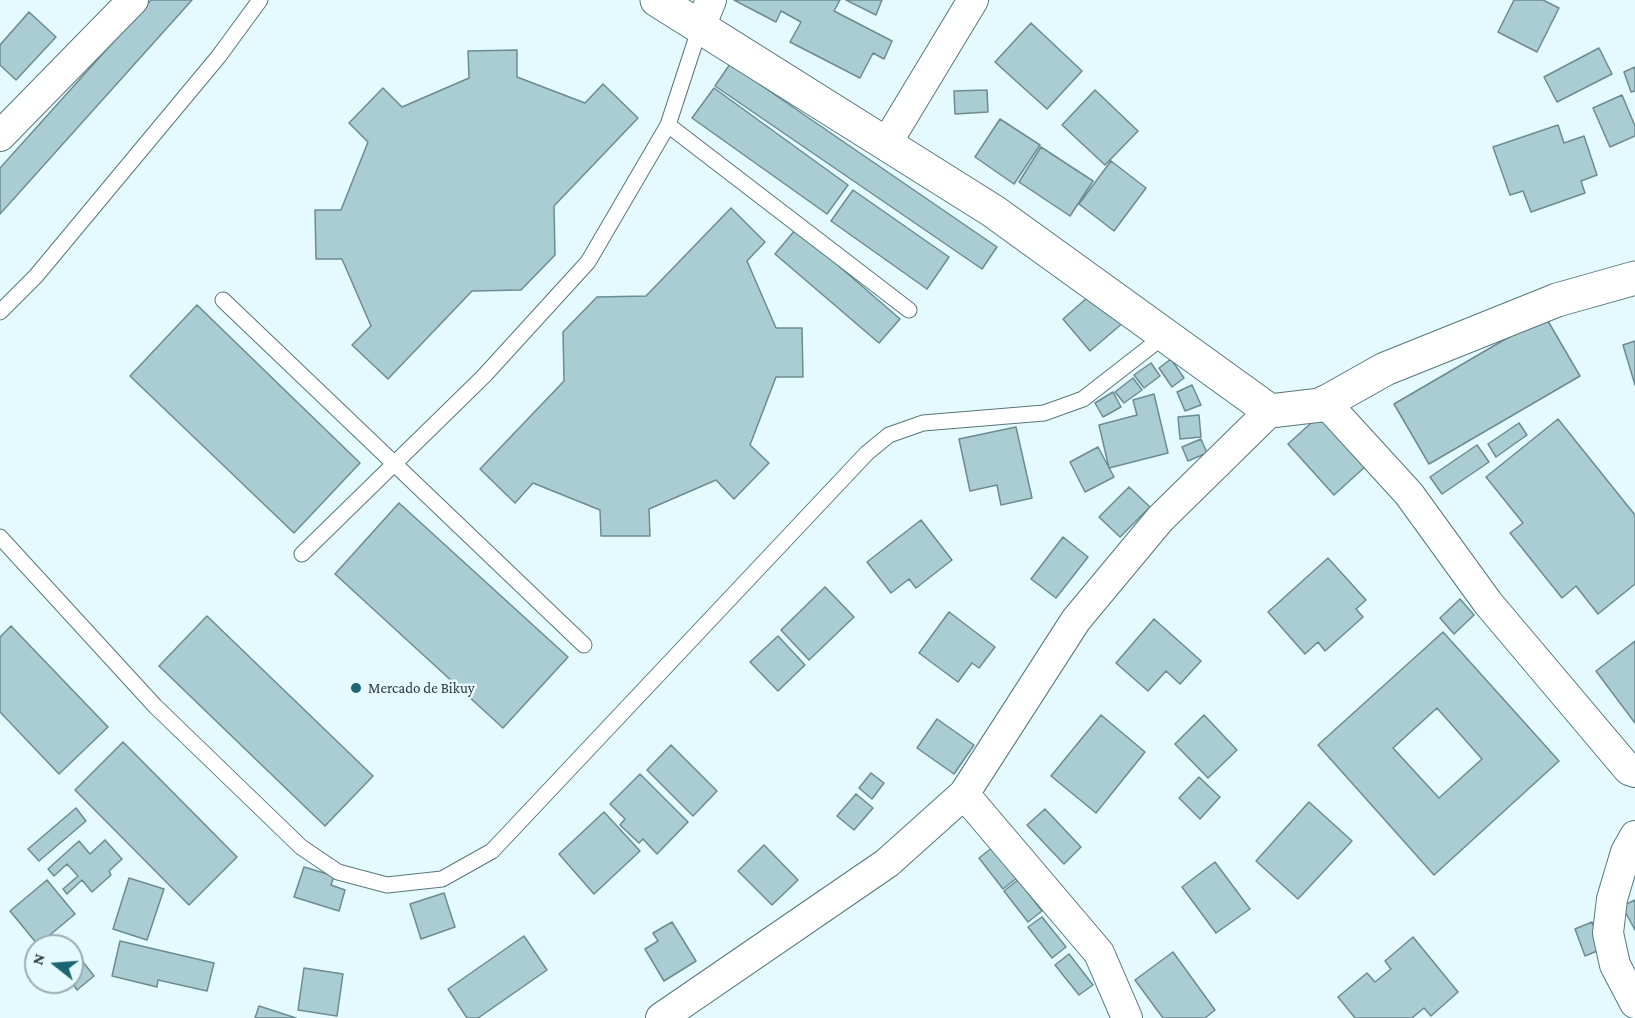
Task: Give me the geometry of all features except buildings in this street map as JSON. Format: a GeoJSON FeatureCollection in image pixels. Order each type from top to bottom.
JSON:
{"type":"FeatureCollection","features":[{"type":"Feature","properties":{"kind":"street"},"geometry":{"type":"LineString","coordinates":[[0,136],[133,0]]}},
{"type":"Feature","properties":{"kind":"street"},"geometry":{"type":"LineString","coordinates":[[657,0],[706,13],[886,144],[993,211],[1270,411]]}},
{"type":"Feature","properties":{"kind":"street"},"geometry":{"type":"LineString","coordinates":[[886,144],[973,0]]}},
{"type":"Feature","properties":{"kind":"street"},"geometry":{"type":"LineString","coordinates":[[662,1018],[887,863],[964,794],[1076,620],[1160,519],[1270,411],[1321,405],[1323,401],[1385,369],[1557,300],[1635,278]]}},
{"type":"Feature","properties":{"kind":"street"},"geometry":{"type":"LineString","coordinates":[[1323,401],[1408,494],[1488,603],[1629,770],[1635,772]]}},
{"type":"Feature","properties":{"kind":"street"},"geometry":{"type":"LineString","coordinates":[[964,794],[1099,952],[1127,1018]]}},
{"type":"Feature","properties":{"kind":"street"},"geometry":{"type":"LineString","coordinates":[[1635,836],[1626,852],[1612,899],[1608,933],[1615,965],[1635,1003]]}},
{"type":"Feature","properties":{"kind":"lane"},"geometry":{"type":"LineString","coordinates":[[0,312],[44,267],[219,56],[260,0]]}},
{"type":"Feature","properties":{"kind":"lane"},"geometry":{"type":"LineString","coordinates":[[302,554],[484,376],[588,262],[668,126],[706,13]]}},
{"type":"Feature","properties":{"kind":"lane"},"geometry":{"type":"LineString","coordinates":[[668,126],[909,310]]}},
{"type":"Feature","properties":{"kind":"lane"},"geometry":{"type":"LineString","coordinates":[[223,300],[584,645]]}},
{"type":"Feature","properties":{"kind":"lane"},"geometry":{"type":"LineString","coordinates":[[0,537],[155,705],[301,847],[338,872],[387,885],[442,879],[492,851],[867,453],[889,435],[923,423],[1044,413],[1083,399],[1164,336]]}},
{"type":"Feature","properties":{"kind":"place","name":"Mercado de Bikuy"},"geometry":{"type":"Point","coordinates":[356,688]}}]}
